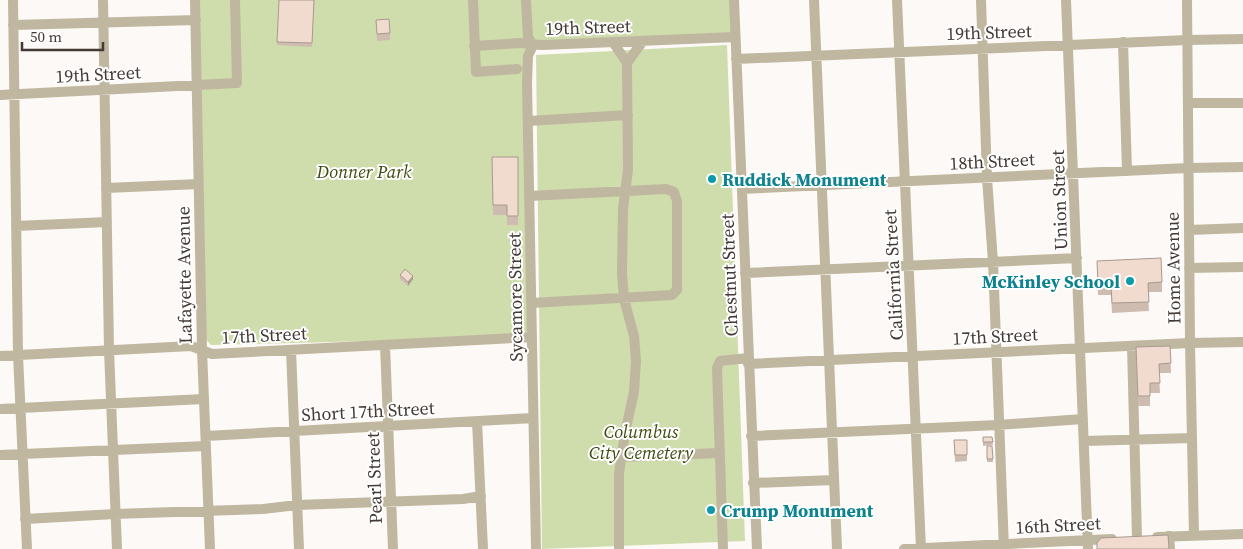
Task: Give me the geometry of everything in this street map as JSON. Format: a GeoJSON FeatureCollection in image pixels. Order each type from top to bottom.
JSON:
{"type":"FeatureCollection","features":[{"type":"Feature","properties":{"kind":"street"},"geometry":{"type":"LineString","coordinates":[[13,0],[18,355],[27,549]]}},
{"type":"Feature","properties":{"kind":"street"},"geometry":{"type":"LineString","coordinates":[[103,0],[109,350],[117,549]]}},
{"type":"Feature","properties":{"kind":"street","name":"Lafayette Avenue"},"geometry":{"type":"LineString","coordinates":[[195,0],[202,350],[210,549]]}},
{"type":"Feature","properties":{"kind":"street","name":"19th Street"},"geometry":{"type":"LineString","coordinates":[[0,96],[237,83],[235,0]]}},
{"type":"Feature","properties":{"kind":"street"},"geometry":{"type":"LineString","coordinates":[[473,0],[476,72],[517,69]]}},
{"type":"Feature","properties":{"kind":"street"},"geometry":{"type":"LineString","coordinates":[[526,0],[528,37],[533,45]]}},
{"type":"Feature","properties":{"kind":"street","name":"Chestnut Street"},"geometry":{"type":"LineString","coordinates":[[734,0],[757,549]]}},
{"type":"Feature","properties":{"kind":"street"},"geometry":{"type":"LineString","coordinates":[[814,0],[837,549]]}},
{"type":"Feature","properties":{"kind":"street","name":"California Street"},"geometry":{"type":"LineString","coordinates":[[897,0],[921,549]]}},
{"type":"Feature","properties":{"kind":"street"},"geometry":{"type":"LineString","coordinates":[[981,0],[1004,547]]}},
{"type":"Feature","properties":{"kind":"street","name":"Union Street"},"geometry":{"type":"LineString","coordinates":[[1066,0],[1088,544]]}},
{"type":"Feature","properties":{"kind":"street","name":"Home Avenue"},"geometry":{"type":"LineString","coordinates":[[1187,0],[1189,268],[1194,535]]}},
{"type":"Feature","properties":{"kind":"street"},"geometry":{"type":"LineString","coordinates":[[13,25],[196,20]]}},
{"type":"Feature","properties":{"kind":"street","name":"19th Street"},"geometry":{"type":"LineString","coordinates":[[474,46],[735,37]]}},
{"type":"Feature","properties":{"kind":"street","name":"19th Street"},"geometry":{"type":"LineString","coordinates":[[736,59],[1124,42],[1243,39]]}},
{"type":"Feature","properties":{"kind":"street"},"geometry":{"type":"LineString","coordinates":[[627,63],[643,41]]}},
{"type":"Feature","properties":{"kind":"street"},"geometry":{"type":"LineString","coordinates":[[613,42],[627,63],[628,170],[622,210],[622,274],[624,299],[634,336],[636,361],[634,392],[619,473],[619,549]]}},
{"type":"Feature","properties":{"kind":"street"},"geometry":{"type":"LineString","coordinates":[[1124,42],[1127,171]]}},
{"type":"Feature","properties":{"kind":"street","name":"Sycamore Street"},"geometry":{"type":"LineString","coordinates":[[533,45],[528,56],[528,121],[536,549]]}},
{"type":"Feature","properties":{"kind":"street"},"geometry":{"type":"LineString","coordinates":[[1188,103],[1243,103]]}},
{"type":"Feature","properties":{"kind":"street"},"geometry":{"type":"LineString","coordinates":[[528,121],[628,115]]}},
{"type":"Feature","properties":{"kind":"street","name":"18th Street"},"geometry":{"type":"LineString","coordinates":[[742,189],[1243,167]]}},
{"type":"Feature","properties":{"kind":"street"},"geometry":{"type":"LineString","coordinates":[[106,188],[199,184]]}},
{"type":"Feature","properties":{"kind":"street"},"geometry":{"type":"LineString","coordinates":[[529,196],[626,190],[666,190],[674,192],[676,201],[677,290],[672,295],[531,303]]}},
{"type":"Feature","properties":{"kind":"street"},"geometry":{"type":"LineString","coordinates":[[16,226],[107,222]]}},
{"type":"Feature","properties":{"kind":"street"},"geometry":{"type":"LineString","coordinates":[[1189,230],[1243,228]]}},
{"type":"Feature","properties":{"kind":"street"},"geometry":{"type":"LineString","coordinates":[[745,273],[1077,258]]}},
{"type":"Feature","properties":{"kind":"street"},"geometry":{"type":"LineString","coordinates":[[1189,268],[1243,267]]}},
{"type":"Feature","properties":{"kind":"street","name":"17th Street"},"geometry":{"type":"LineString","coordinates":[[0,356],[191,346],[212,354],[532,337]]}},
{"type":"Feature","properties":{"kind":"street","name":"17th Street"},"geometry":{"type":"LineString","coordinates":[[720,453],[717,368],[720,361],[728,359],[748,361],[830,360],[1190,342],[1243,342]]}},
{"type":"Feature","properties":{"kind":"street","name":"Pearl Street"},"geometry":{"type":"LineString","coordinates":[[385,345],[393,549]]}},
{"type":"Feature","properties":{"kind":"street"},"geometry":{"type":"LineString","coordinates":[[1129,538],[1134,439],[1132,346]]}},
{"type":"Feature","properties":{"kind":"street"},"geometry":{"type":"LineString","coordinates":[[292,350],[299,549]]}},
{"type":"Feature","properties":{"kind":"street"},"geometry":{"type":"LineString","coordinates":[[0,410],[204,400]]}},
{"type":"Feature","properties":{"kind":"street","name":"Short 17th Street"},"geometry":{"type":"LineString","coordinates":[[0,455],[113,450],[294,432],[533,418]]}},
{"type":"Feature","properties":{"kind":"street"},"geometry":{"type":"LineString","coordinates":[[751,436],[998,425],[1083,419]]}},
{"type":"Feature","properties":{"kind":"street"},"geometry":{"type":"LineString","coordinates":[[477,421],[483,549]]}},
{"type":"Feature","properties":{"kind":"street"},"geometry":{"type":"LineString","coordinates":[[1084,441],[1192,438]]}},
{"type":"Feature","properties":{"kind":"street"},"geometry":{"type":"LineString","coordinates":[[622,458],[720,453],[723,549]]}},
{"type":"Feature","properties":{"kind":"street"},"geometry":{"type":"LineString","coordinates":[[753,483],[834,480]]}},
{"type":"Feature","properties":{"kind":"street"},"geometry":{"type":"LineString","coordinates":[[25,519],[264,509],[297,505],[463,499],[481,496]]}},
{"type":"Feature","properties":{"kind":"street","name":"16th Street"},"geometry":{"type":"LineString","coordinates":[[904,549],[1088,544],[1129,538],[1243,534]]}},
{"type":"Feature","properties":{"kind":"street"},"geometry":{"type":"LineString","coordinates":[[1169,536],[1170,549]]}},
{"type":"Feature","properties":{"kind":"green space","name":"Donner Park"},"geometry":{"type":"Polygon","coordinates":[[[196,0],[734,0],[735,37],[533,45],[528,56],[532,337],[211,345],[201,334],[196,0]]]}},
{"type":"Feature","properties":{"kind":"green space","name":"Columbus City Cemetery"},"geometry":{"type":"Polygon","coordinates":[[[727,45],[745,541],[542,549],[536,55],[727,45]]]}},
{"type":"Feature","properties":{"kind":"building"},"geometry":{"type":"Polygon","coordinates":[[[279,0],[314,0],[312,43],[277,42],[279,0]]]}},
{"type":"Feature","properties":{"kind":"building"},"geometry":{"type":"Polygon","coordinates":[[[389,19],[390,33],[377,34],[376,20],[389,19]]]}},
{"type":"Feature","properties":{"kind":"building"},"geometry":{"type":"Polygon","coordinates":[[[492,157],[518,157],[518,216],[507,216],[507,205],[493,205],[492,157]]]}},
{"type":"Feature","properties":{"kind":"building","name":"McKinley School"},"geometry":{"type":"Polygon","coordinates":[[[1161,258],[1162,282],[1148,283],[1149,302],[1112,303],[1111,285],[1098,285],[1097,261],[1161,258]]]}},
{"type":"Feature","properties":{"kind":"building"},"geometry":{"type":"Polygon","coordinates":[[[405,269],[413,276],[408,282],[400,275],[405,269]]]}},
{"type":"Feature","properties":{"kind":"building"},"geometry":{"type":"Polygon","coordinates":[[[1170,346],[1171,363],[1159,364],[1160,383],[1150,383],[1150,396],[1138,396],[1136,347],[1170,346]]]}},
{"type":"Feature","properties":{"kind":"building"},"geometry":{"type":"Polygon","coordinates":[[[983,437],[992,437],[993,442],[983,442],[983,437]]]}},
{"type":"Feature","properties":{"kind":"building"},"geometry":{"type":"Polygon","coordinates":[[[954,440],[967,440],[967,455],[955,455],[954,440]]]}},
{"type":"Feature","properties":{"kind":"building"},"geometry":{"type":"Polygon","coordinates":[[[987,446],[992,446],[993,459],[987,459],[987,446]]]}},
{"type":"Feature","properties":{"kind":"building"},"geometry":{"type":"Polygon","coordinates":[[[1168,535],[1169,549],[1097,549],[1097,543],[1101,538],[1168,535]]]}},
{"type":"Feature","properties":{"kind":"place","name":"Ruddick Monument"},"geometry":{"type":"Point","coordinates":[712,179]}},
{"type":"Feature","properties":{"kind":"place","name":"McKinley School"},"geometry":{"type":"Point","coordinates":[1130,281]}},
{"type":"Feature","properties":{"kind":"place","name":"Crump Monument"},"geometry":{"type":"Point","coordinates":[711,510]}}]}
